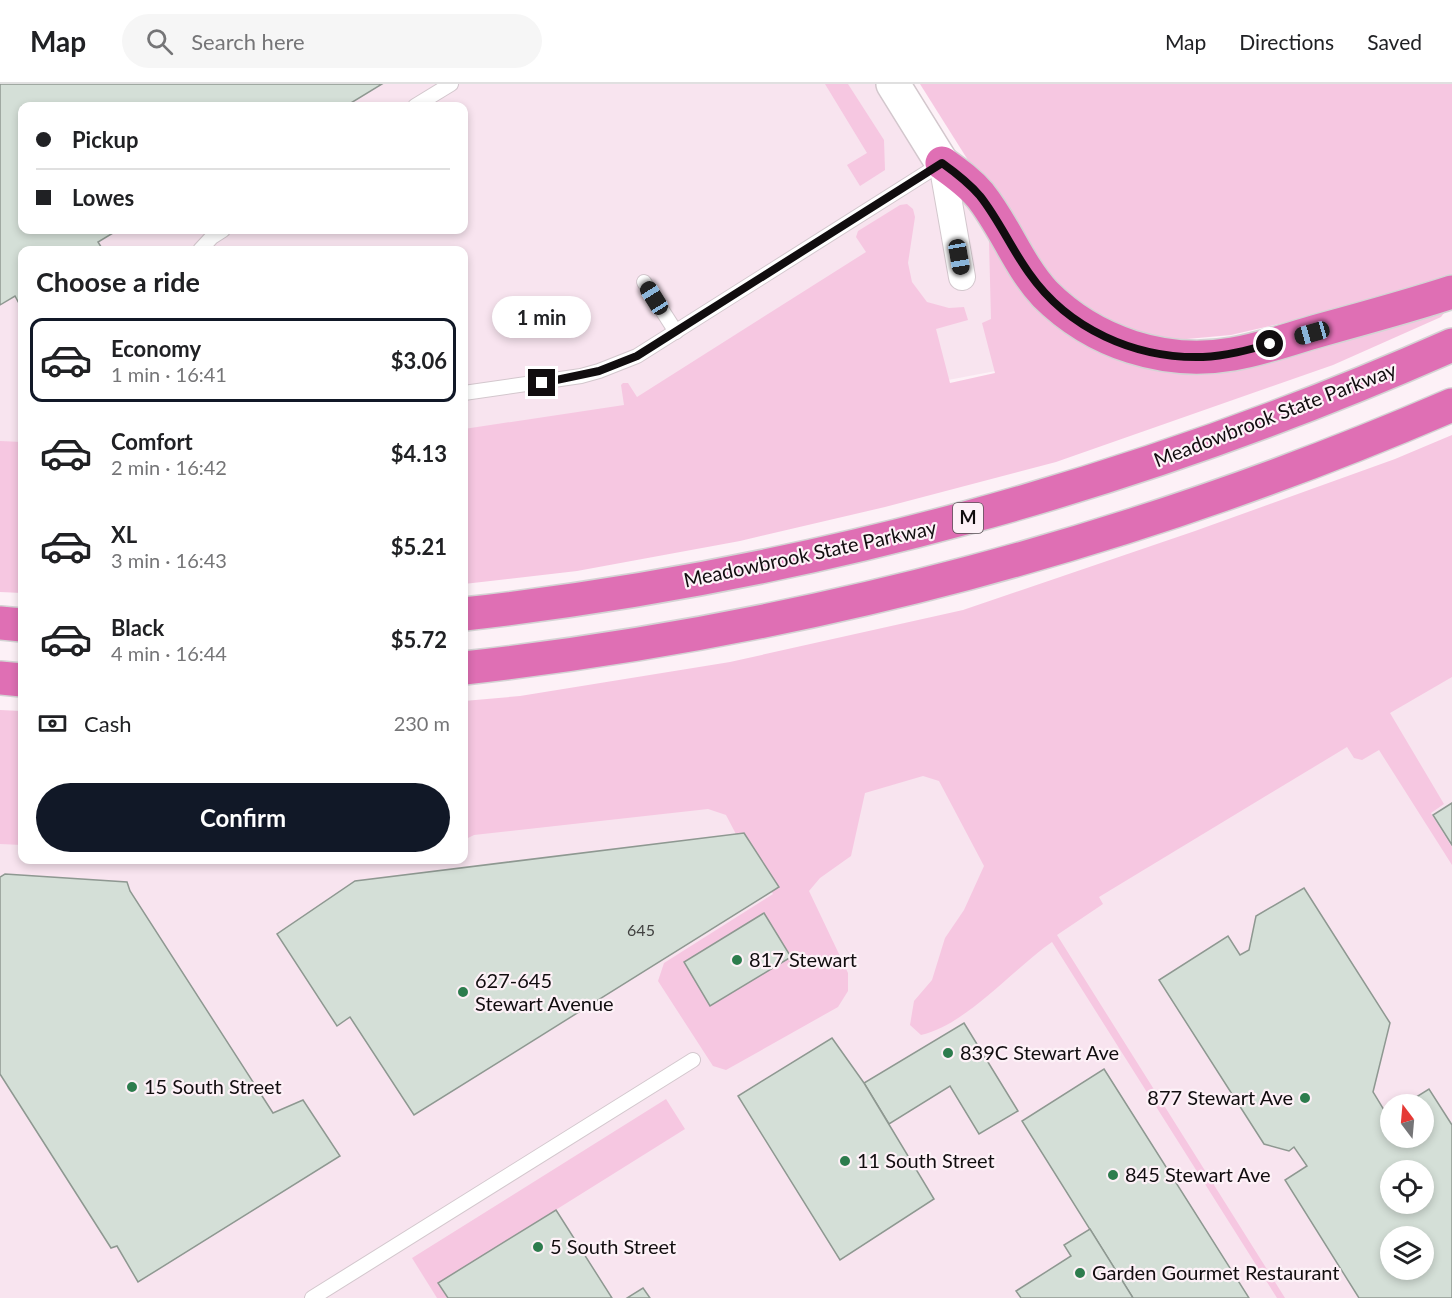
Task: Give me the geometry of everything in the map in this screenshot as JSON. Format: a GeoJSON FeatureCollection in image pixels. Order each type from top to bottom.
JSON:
{"type":"FeatureCollection","features":[{"type":"Feature","properties":{"kind":"highway"},"geometry":{"type":"LineString","coordinates":[[942,163],[963,178],[979,195],[993,213],[1027,271],[1045,293],[1068,315],[1083,325],[1130,347],[1185,357],[1233,354],[1452,292]]}},
{"type":"Feature","properties":{"kind":"highway","name":"Meadowbrook State Parkway"},"geometry":{"type":"LineString","coordinates":[[468,613],[675,583],[815,555],[954,522],[1091,482],[1226,436],[1361,385],[1452,345]]}},
{"type":"Feature","properties":{"kind":"highway"},"geometry":{"type":"LineString","coordinates":[[468,667],[695,635],[787,617],[969,574],[1059,548],[1238,490],[1325,458],[1452,405]]}},
{"type":"Feature","properties":{"kind":"highway"},"geometry":{"type":"LineString","coordinates":[[0,623],[18,625]]}},
{"type":"Feature","properties":{"kind":"highway"},"geometry":{"type":"LineString","coordinates":[[0,678],[18,680]]}},
{"type":"Feature","properties":{"kind":"street"},"geometry":{"type":"LineString","coordinates":[[892,84],[942,163],[962,277]]}},
{"type":"Feature","properties":{"kind":"lane"},"geometry":{"type":"LineString","coordinates":[[422,102],[451,84]]}},
{"type":"Feature","properties":{"kind":"lane"},"geometry":{"type":"LineString","coordinates":[[468,392],[542,383],[599,371],[637,356],[942,163]]}},
{"type":"Feature","properties":{"kind":"lane"},"geometry":{"type":"LineString","coordinates":[[204,246],[216,234]]}},
{"type":"Feature","properties":{"kind":"lane"},"geometry":{"type":"LineString","coordinates":[[644,282],[676,332]]}},
{"type":"Feature","properties":{"kind":"lane"},"geometry":{"type":"LineString","coordinates":[[312,1298],[693,1060]]}},
{"type":"Feature","properties":{"kind":"shaded area"},"geometry":{"type":"Polygon","coordinates":[[[0,84],[893,84],[1090,353],[468,471],[468,246],[18,246],[18,483],[0,481],[0,84]]]}},
{"type":"Feature","properties":{"kind":"shaded area"},"geometry":{"type":"Polygon","coordinates":[[[825,84],[848,84],[884,140],[885,170],[860,186],[847,165],[867,153],[825,84]]]}},
{"type":"Feature","properties":{"kind":"shaded area"},"geometry":{"type":"Polygon","coordinates":[[[920,84],[1452,84],[1452,274],[1348,308],[1231,335],[1176,340],[1126,329],[1085,311],[1047,278],[1024,249],[920,84]]]}},
{"type":"Feature","properties":{"kind":"shaded area"},"geometry":{"type":"Polygon","coordinates":[[[907,204],[913,209],[915,217],[908,263],[912,282],[927,302],[949,308],[964,307],[968,320],[936,329],[950,383],[995,373],[982,323],[991,319],[989,242],[992,236],[1132,357],[1448,308],[1441,317],[1333,365],[1056,462],[885,507],[740,541],[577,571],[468,584],[468,428],[624,405],[621,385],[623,383],[628,383],[637,397],[866,252],[856,237],[858,231],[900,205],[907,204]]]}},
{"type":"Feature","properties":{"kind":"shaded area"},"geometry":{"type":"Polygon","coordinates":[[[1452,435],[1452,677],[1390,713],[1444,804],[1431,813],[1452,847],[1452,865],[1379,750],[1362,760],[1354,758],[1347,747],[1099,897],[1103,904],[1057,935],[1285,1298],[1277,1298],[1052,942],[989,995],[955,1020],[921,1035],[910,1025],[914,1001],[932,980],[945,938],[964,910],[984,866],[939,781],[923,776],[865,793],[851,856],[820,878],[809,891],[848,973],[848,991],[838,1007],[726,1070],[713,1066],[658,981],[664,963],[773,894],[750,861],[726,815],[708,809],[474,835],[468,838],[468,701],[520,696],[730,662],[963,610],[1195,531],[1395,459],[1452,435]]]}},
{"type":"Feature","properties":{"kind":"shaded area"},"geometry":{"type":"Polygon","coordinates":[[[0,441],[18,442],[18,593],[0,592],[0,441]]]}},
{"type":"Feature","properties":{"kind":"shaded area"},"geometry":{"type":"Polygon","coordinates":[[[1452,667],[1452,1298],[0,1298],[0,834],[18,835],[18,864],[468,864],[468,828],[1452,667]]]}},
{"type":"Feature","properties":{"kind":"shaded area"},"geometry":{"type":"Polygon","coordinates":[[[0,710],[18,711],[18,845],[0,844],[0,710]]]}},
{"type":"Feature","properties":{"kind":"shaded area"},"geometry":{"type":"Polygon","coordinates":[[[666,1099],[685,1129],[439,1283],[448,1298],[437,1298],[412,1258],[666,1099]]]}},
{"type":"Feature","properties":{"kind":"building"},"geometry":{"type":"Polygon","coordinates":[[[0,84],[382,84],[353,102],[18,102],[18,234],[111,234],[98,242],[100,246],[18,246],[18,302],[15,296],[0,305],[0,84]]]}},
{"type":"Feature","properties":{"kind":"building"},"geometry":{"type":"Polygon","coordinates":[[[1452,803],[1452,845],[1433,815],[1452,803]]]}},
{"type":"Feature","properties":{"kind":"building","name":"627-645 Stewart Avenue"},"geometry":{"type":"Polygon","coordinates":[[[744,833],[779,887],[414,1115],[350,1017],[337,1026],[277,934],[355,881],[744,833]]]}},
{"type":"Feature","properties":{"kind":"building","name":"15 South Street"},"geometry":{"type":"Polygon","coordinates":[[[5,874],[127,882],[130,891],[273,1113],[303,1100],[340,1156],[138,1282],[117,1246],[111,1248],[0,1074],[0,877],[5,874]]]}},
{"type":"Feature","properties":{"kind":"building","name":"877 Stewart Ave"},"geometry":{"type":"Polygon","coordinates":[[[1304,888],[1390,1023],[1373,1092],[1380,1104],[1380,1148],[1434,1148],[1434,1097],[1452,1125],[1452,1298],[1359,1298],[1285,1180],[1307,1166],[1294,1147],[1289,1151],[1264,1144],[1159,980],[1228,936],[1240,955],[1249,950],[1256,916],[1304,888]]]}},
{"type":"Feature","properties":{"kind":"building","name":"817 Stewart"},"geometry":{"type":"Polygon","coordinates":[[[764,913],[791,957],[710,1006],[684,962],[764,913]]]}},
{"type":"Feature","properties":{"kind":"building","name":"839C Stewart Ave"},"geometry":{"type":"Polygon","coordinates":[[[964,1023],[1018,1111],[979,1134],[950,1086],[889,1124],[864,1083],[964,1023]]]}},
{"type":"Feature","properties":{"kind":"building","name":"11 South Street"},"geometry":{"type":"Polygon","coordinates":[[[832,1038],[864,1083],[934,1199],[840,1260],[738,1096],[832,1038]]]}},
{"type":"Feature","properties":{"kind":"building","name":"845 Stewart Ave"},"geometry":{"type":"Polygon","coordinates":[[[1104,1069],[1249,1298],[1133,1298],[1022,1121],[1104,1069]]]}},
{"type":"Feature","properties":{"kind":"building","name":"877 Stewart Ave"},"geometry":{"type":"Polygon","coordinates":[[[1429,1089],[1432,1094],[1421,1094],[1429,1089]]]}},
{"type":"Feature","properties":{"kind":"building","name":"5 South Street"},"geometry":{"type":"Polygon","coordinates":[[[556,1210],[612,1298],[448,1298],[438,1283],[556,1210]]]}},
{"type":"Feature","properties":{"kind":"building","name":"Garden Gourmet Restaurant"},"geometry":{"type":"Polygon","coordinates":[[[1090,1229],[1133,1298],[1021,1298],[1016,1291],[1071,1256],[1064,1245],[1090,1229]]]}},
{"type":"Feature","properties":{"kind":"building","name":"5 South Street"},"geometry":{"type":"Polygon","coordinates":[[[643,1288],[650,1298],[627,1298],[643,1288]]]}},
{"type":"Feature","properties":{"kind":"place","name":"817 Stewart"},"geometry":{"type":"Point","coordinates":[737,960]}},
{"type":"Feature","properties":{"kind":"place","name":"627-645 Stewart Avenue"},"geometry":{"type":"Point","coordinates":[463,992]}},
{"type":"Feature","properties":{"kind":"place","name":"839C Stewart Ave"},"geometry":{"type":"Point","coordinates":[948,1053]}},
{"type":"Feature","properties":{"kind":"place","name":"15 South Street"},"geometry":{"type":"Point","coordinates":[132,1087]}},
{"type":"Feature","properties":{"kind":"place","name":"877 Stewart Ave"},"geometry":{"type":"Point","coordinates":[1305,1098]}},
{"type":"Feature","properties":{"kind":"place","name":"11 South Street"},"geometry":{"type":"Point","coordinates":[845,1161]}},
{"type":"Feature","properties":{"kind":"place","name":"845 Stewart Ave"},"geometry":{"type":"Point","coordinates":[1113,1175]}},
{"type":"Feature","properties":{"kind":"place","name":"5 South Street"},"geometry":{"type":"Point","coordinates":[538,1247]}},
{"type":"Feature","properties":{"kind":"place","name":"Garden Gourmet Restaurant"},"geometry":{"type":"Point","coordinates":[1080,1273]}},
{"type":"Feature","properties":{"kind":"route"},"geometry":{"type":"LineString","coordinates":[[542,383],[599,371],[650,349],[942,163],[963,178],[979,195],[993,213],[1035,282],[1068,315],[1083,325],[1130,347],[1185,357],[1233,354],[1270,344]]}}]}
